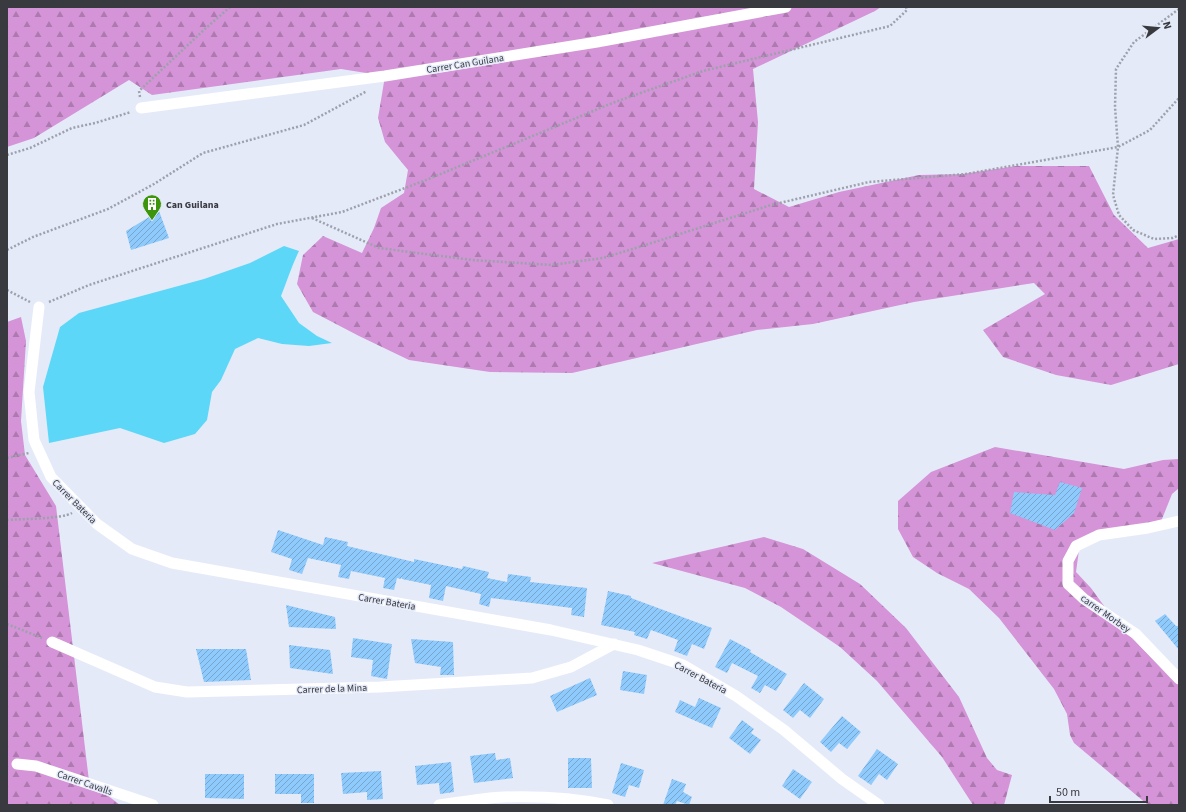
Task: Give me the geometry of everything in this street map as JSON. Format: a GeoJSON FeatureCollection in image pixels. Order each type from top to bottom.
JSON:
{"type":"FeatureCollection","features":[{"type":"Feature","properties":{"kind":"street","name":"Carrer Can Guilana"},"geometry":{"type":"LineString","coordinates":[[142,108],[385,76],[598,42],[786,7]]}},
{"type":"Feature","properties":{"kind":"street","name":"Carrer Bateria"},"geometry":{"type":"LineString","coordinates":[[39,307],[28,392],[34,440],[51,477],[97,524],[132,548],[172,563],[551,630],[638,650],[683,665],[736,696],[784,730],[842,779],[879,805]]}},
{"type":"Feature","properties":{"kind":"street","name":"carrer Morbey"},"geometry":{"type":"LineString","coordinates":[[1179,521],[1148,528],[1099,535],[1076,546],[1068,561],[1068,584],[1084,599],[1136,634],[1179,679]]}},
{"type":"Feature","properties":{"kind":"street","name":"Carrer de la Mina"},"geometry":{"type":"LineString","coordinates":[[52,642],[155,687],[187,692],[380,687],[532,678],[570,667],[614,644]]}},
{"type":"Feature","properties":{"kind":"street","name":"Carrer Cavalls"},"geometry":{"type":"LineString","coordinates":[[17,764],[36,766],[153,805]]}},
{"type":"Feature","properties":{"kind":"street"},"geometry":{"type":"LineString","coordinates":[[440,805],[508,797],[589,801],[608,805]]}},
{"type":"Feature","properties":{"kind":"path"},"geometry":{"type":"LineString","coordinates":[[7,155],[30,148],[72,128],[95,123],[142,108],[139,90],[230,7]]}},
{"type":"Feature","properties":{"kind":"path"},"geometry":{"type":"LineString","coordinates":[[7,290],[39,307],[89,285],[277,224],[342,212],[426,180],[614,102],[703,71],[890,26],[907,10],[906,7]]}},
{"type":"Feature","properties":{"kind":"path"},"geometry":{"type":"LineString","coordinates":[[1179,9],[1134,42],[1116,69],[1115,107],[1118,147],[1113,195],[1119,215],[1132,230],[1154,240],[1173,238],[1179,235]]}},
{"type":"Feature","properties":{"kind":"path"},"geometry":{"type":"LineString","coordinates":[[7,250],[33,237],[108,209],[154,184],[203,153],[304,125],[380,84],[385,76]]}},
{"type":"Feature","properties":{"kind":"path"},"geometry":{"type":"LineString","coordinates":[[312,218],[380,248],[472,260],[551,265],[603,258],[771,205],[869,182],[966,174],[1118,147],[1150,130],[1179,98]]}},
{"type":"Feature","properties":{"kind":"path"},"geometry":{"type":"LineString","coordinates":[[7,458],[39,451]]}},
{"type":"Feature","properties":{"kind":"path"},"geometry":{"type":"LineString","coordinates":[[7,520],[69,515],[82,508]]}},
{"type":"Feature","properties":{"kind":"path"},"geometry":{"type":"LineString","coordinates":[[7,624],[52,642]]}},
{"type":"Feature","properties":{"kind":"green space"},"geometry":{"type":"Polygon","coordinates":[[[7,7],[881,7],[753,69],[758,122],[754,189],[789,207],[839,192],[919,175],[962,174],[1016,166],[1089,166],[1114,215],[1148,248],[1179,239],[1179,364],[1111,385],[1056,375],[1003,357],[983,330],[1045,294],[1034,283],[914,302],[813,324],[757,330],[572,373],[490,372],[409,360],[313,312],[297,284],[303,255],[323,236],[362,253],[374,228],[381,208],[404,193],[408,170],[385,142],[378,118],[385,76],[341,69],[152,95],[129,80],[34,138],[7,147],[7,7]]]}},
{"type":"Feature","properties":{"kind":"green space"},"geometry":{"type":"Polygon","coordinates":[[[21,317],[26,341],[21,421],[25,455],[56,506],[89,781],[120,805],[7,805],[7,322],[21,317]]]}},
{"type":"Feature","properties":{"kind":"green space"},"geometry":{"type":"Polygon","coordinates":[[[995,447],[1124,469],[1163,460],[1179,459],[1179,488],[1172,494],[1160,524],[1099,535],[1079,550],[1076,572],[1091,588],[1115,621],[1179,685],[1179,805],[1148,805],[1074,743],[1070,735],[1067,714],[1054,689],[999,618],[969,589],[937,573],[913,557],[898,529],[898,501],[931,472],[995,447]]]}},
{"type":"Feature","properties":{"kind":"green space"},"geometry":{"type":"Polygon","coordinates":[[[764,537],[803,549],[860,584],[906,628],[959,697],[987,758],[997,770],[1012,775],[1004,805],[973,805],[942,757],[877,681],[840,647],[781,607],[745,588],[652,563],[764,537]]]}},
{"type":"Feature","properties":{"kind":"water"},"geometry":{"type":"Polygon","coordinates":[[[284,246],[299,251],[281,296],[299,323],[317,336],[332,343],[309,346],[282,344],[258,338],[235,349],[221,380],[212,392],[207,420],[195,434],[164,443],[120,428],[49,443],[43,387],[60,327],[79,313],[204,279],[250,263],[284,246]]]}},
{"type":"Feature","properties":{"kind":"building","name":"Can Guilana"},"geometry":{"type":"Polygon","coordinates":[[[159,211],[169,238],[131,250],[126,231],[159,211]]]}},
{"type":"Feature","properties":{"kind":"building"},"geometry":{"type":"Polygon","coordinates":[[[1060,482],[1082,488],[1074,513],[1055,530],[1010,513],[1014,492],[1055,495],[1060,482]]]}},
{"type":"Feature","properties":{"kind":"building"},"geometry":{"type":"Polygon","coordinates":[[[278,530],[323,545],[325,537],[348,542],[347,546],[414,562],[414,559],[462,569],[463,566],[489,572],[487,578],[507,582],[508,574],[531,577],[530,582],[587,588],[584,617],[571,615],[572,608],[491,598],[489,607],[479,604],[481,594],[446,586],[443,601],[429,598],[431,585],[402,579],[401,577],[401,579],[397,578],[394,590],[383,588],[385,578],[351,571],[349,579],[338,577],[341,565],[308,558],[302,574],[289,570],[292,559],[271,552],[278,530]]]}},
{"type":"Feature","properties":{"kind":"building"},"geometry":{"type":"Polygon","coordinates":[[[608,591],[631,596],[631,598],[712,628],[704,649],[692,644],[687,656],[674,651],[678,640],[651,630],[647,639],[634,635],[635,632],[601,625],[608,591]]]}},
{"type":"Feature","properties":{"kind":"building"},"geometry":{"type":"Polygon","coordinates":[[[286,605],[335,617],[336,629],[289,627],[286,605]]]}},
{"type":"Feature","properties":{"kind":"building"},"geometry":{"type":"Polygon","coordinates":[[[1165,614],[1176,626],[1179,626],[1179,650],[1155,621],[1165,614]]]}},
{"type":"Feature","properties":{"kind":"building"},"geometry":{"type":"Polygon","coordinates":[[[353,638],[392,644],[387,679],[371,676],[373,660],[351,657],[353,638]]]}},
{"type":"Feature","properties":{"kind":"building"},"geometry":{"type":"Polygon","coordinates":[[[411,639],[453,642],[454,675],[440,675],[441,667],[415,663],[411,639]]]}},
{"type":"Feature","properties":{"kind":"building"},"geometry":{"type":"Polygon","coordinates":[[[730,639],[751,650],[750,652],[787,674],[776,691],[765,685],[760,693],[751,688],[758,676],[732,663],[727,673],[715,667],[730,639]]]}},
{"type":"Feature","properties":{"kind":"building"},"geometry":{"type":"Polygon","coordinates":[[[289,645],[330,650],[333,674],[290,668],[289,645]]]}},
{"type":"Feature","properties":{"kind":"building"},"geometry":{"type":"Polygon","coordinates":[[[196,649],[246,649],[251,680],[204,682],[196,649]]]}},
{"type":"Feature","properties":{"kind":"building"},"geometry":{"type":"Polygon","coordinates":[[[623,671],[647,675],[644,694],[620,690],[623,671]]]}},
{"type":"Feature","properties":{"kind":"building"},"geometry":{"type":"Polygon","coordinates":[[[590,678],[597,695],[557,712],[550,696],[590,678]]]}},
{"type":"Feature","properties":{"kind":"building"},"geometry":{"type":"Polygon","coordinates":[[[804,683],[824,699],[810,718],[800,710],[793,718],[783,710],[804,683]]]}},
{"type":"Feature","properties":{"kind":"building"},"geometry":{"type":"Polygon","coordinates":[[[699,698],[721,708],[712,728],[675,712],[680,700],[695,707],[699,698]]]}},
{"type":"Feature","properties":{"kind":"building"},"geometry":{"type":"Polygon","coordinates":[[[842,716],[861,732],[847,749],[839,743],[831,752],[820,742],[842,716]]]}},
{"type":"Feature","properties":{"kind":"building"},"geometry":{"type":"Polygon","coordinates":[[[742,720],[754,729],[751,733],[761,740],[750,754],[729,738],[742,720]]]}},
{"type":"Feature","properties":{"kind":"building"},"geometry":{"type":"Polygon","coordinates":[[[877,749],[898,764],[887,780],[879,774],[871,785],[858,776],[877,749]]]}},
{"type":"Feature","properties":{"kind":"building"},"geometry":{"type":"Polygon","coordinates":[[[495,753],[496,760],[510,758],[513,778],[474,783],[470,756],[495,753]]]}},
{"type":"Feature","properties":{"kind":"building"},"geometry":{"type":"Polygon","coordinates":[[[568,758],[591,758],[592,788],[568,788],[568,758]]]}},
{"type":"Feature","properties":{"kind":"building"},"geometry":{"type":"Polygon","coordinates":[[[451,762],[454,792],[440,794],[439,783],[417,785],[415,766],[451,762]]]}},
{"type":"Feature","properties":{"kind":"building"},"geometry":{"type":"Polygon","coordinates":[[[621,763],[644,770],[639,788],[629,785],[625,797],[612,793],[621,763]]]}},
{"type":"Feature","properties":{"kind":"building"},"geometry":{"type":"Polygon","coordinates":[[[793,769],[812,782],[800,799],[782,786],[793,769]]]}},
{"type":"Feature","properties":{"kind":"building"},"geometry":{"type":"Polygon","coordinates":[[[381,771],[383,799],[367,800],[367,792],[343,794],[341,773],[381,771]]]}},
{"type":"Feature","properties":{"kind":"building"},"geometry":{"type":"Polygon","coordinates":[[[205,774],[244,774],[244,799],[205,798],[205,774]]]}},
{"type":"Feature","properties":{"kind":"building"},"geometry":{"type":"Polygon","coordinates":[[[275,774],[314,774],[314,803],[301,803],[301,794],[275,794],[275,774]]]}},
{"type":"Feature","properties":{"kind":"building"},"geometry":{"type":"Polygon","coordinates":[[[672,779],[686,784],[683,792],[692,797],[689,805],[677,801],[675,805],[663,805],[672,779]]]}},
{"type":"Feature","properties":{"kind":"place","name":"Can Guilana"},"geometry":{"type":"Point","coordinates":[152,221]}}]}
